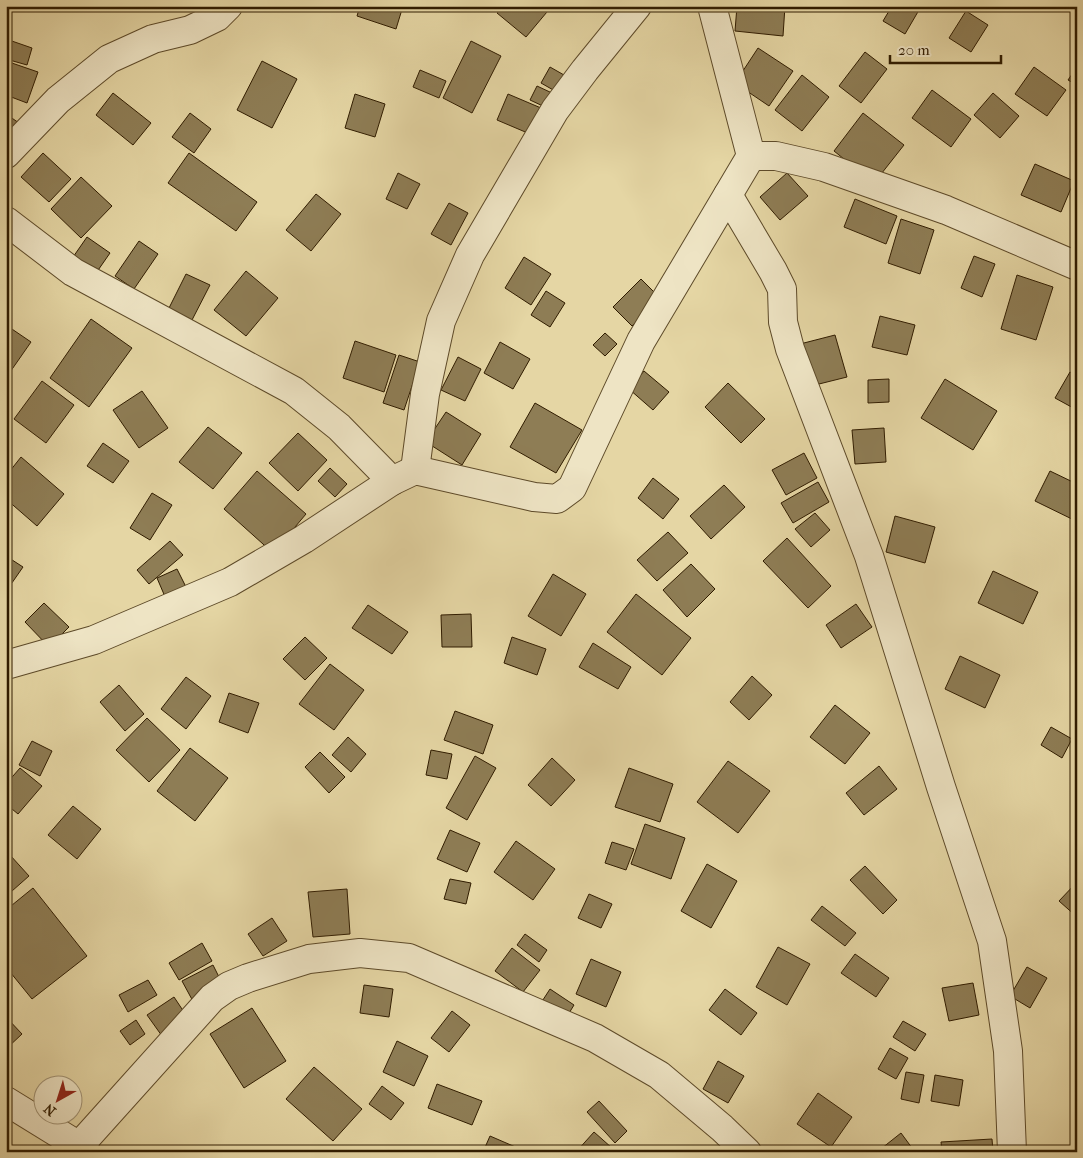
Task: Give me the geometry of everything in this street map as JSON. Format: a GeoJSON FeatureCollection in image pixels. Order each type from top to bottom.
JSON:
{"type":"FeatureCollection","features":[{"type":"Feature","properties":{"kind":"street"},"geometry":{"type":"LineString","coordinates":[[6,154],[58,100],[109,59],[153,39],[190,30],[217,17],[228,6]]}},
{"type":"Feature","properties":{"kind":"street"},"geometry":{"type":"LineString","coordinates":[[6,665],[94,640],[230,582],[304,539],[403,476],[425,394],[440,321],[470,255],[555,110],[637,6]]}},
{"type":"Feature","properties":{"kind":"street"},"geometry":{"type":"LineString","coordinates":[[6,221],[73,272],[294,391],[403,476],[557,499],[572,488],[641,341],[750,156],[712,6]]}},
{"type":"Feature","properties":{"kind":"street"},"geometry":{"type":"LineString","coordinates":[[750,156],[776,156],[824,167],[946,210],[1077,266]]}},
{"type":"Feature","properties":{"kind":"street"},"geometry":{"type":"LineString","coordinates":[[728,195],[782,289],[783,322],[790,349],[869,556],[941,787],[992,941],[1008,1051],[1012,1152]]}},
{"type":"Feature","properties":{"kind":"street"},"geometry":{"type":"LineString","coordinates":[[6,1101],[83,1149],[212,998],[229,986],[248,978],[309,959],[360,953],[409,958],[595,1038],[659,1075],[722,1128],[747,1152]]}},
{"type":"Feature","properties":{"kind":"building"},"geometry":{"type":"Polygon","coordinates":[[[360,6],[403,6],[396,29],[357,16],[360,6]]]}},
{"type":"Feature","properties":{"kind":"building"},"geometry":{"type":"Polygon","coordinates":[[[503,6],[552,6],[526,37],[497,13],[503,6]]]}},
{"type":"Feature","properties":{"kind":"building"},"geometry":{"type":"Polygon","coordinates":[[[737,6],[785,6],[783,36],[735,31],[737,6]]]}},
{"type":"Feature","properties":{"kind":"building"},"geometry":{"type":"Polygon","coordinates":[[[892,6],[913,6],[919,10],[905,34],[883,21],[892,6]]]}},
{"type":"Feature","properties":{"kind":"building"},"geometry":{"type":"Polygon","coordinates":[[[966,11],[988,25],[971,52],[949,38],[966,11]]]}},
{"type":"Feature","properties":{"kind":"building"},"geometry":{"type":"Polygon","coordinates":[[[6,39],[32,48],[27,65],[6,59],[6,39]]]}},
{"type":"Feature","properties":{"kind":"building"},"geometry":{"type":"Polygon","coordinates":[[[471,41],[501,56],[472,113],[443,98],[471,41]]]}},
{"type":"Feature","properties":{"kind":"building"},"geometry":{"type":"Polygon","coordinates":[[[758,48],[793,71],[769,106],[735,83],[758,48]]]}},
{"type":"Feature","properties":{"kind":"building"},"geometry":{"type":"Polygon","coordinates":[[[865,52],[887,69],[861,103],[839,86],[865,52]]]}},
{"type":"Feature","properties":{"kind":"building"},"geometry":{"type":"Polygon","coordinates":[[[6,61],[38,72],[27,103],[6,95],[6,61]]]}},
{"type":"Feature","properties":{"kind":"building"},"geometry":{"type":"Polygon","coordinates":[[[262,61],[297,79],[272,128],[237,110],[262,61]]]}},
{"type":"Feature","properties":{"kind":"building"},"geometry":{"type":"Polygon","coordinates":[[[550,67],[564,75],[555,91],[541,83],[550,67]]]}},
{"type":"Feature","properties":{"kind":"building"},"geometry":{"type":"Polygon","coordinates":[[[1034,67],[1066,90],[1047,116],[1015,94],[1034,67]]]}},
{"type":"Feature","properties":{"kind":"building"},"geometry":{"type":"Polygon","coordinates":[[[1077,67],[1077,85],[1068,80],[1077,67]]]}},
{"type":"Feature","properties":{"kind":"building"},"geometry":{"type":"Polygon","coordinates":[[[420,70],[446,81],[439,98],[413,87],[420,70]]]}},
{"type":"Feature","properties":{"kind":"building"},"geometry":{"type":"Polygon","coordinates":[[[802,75],[829,97],[802,131],[775,110],[802,75]]]}},
{"type":"Feature","properties":{"kind":"building"},"geometry":{"type":"Polygon","coordinates":[[[537,86],[552,93],[545,107],[530,100],[537,86]]]}},
{"type":"Feature","properties":{"kind":"building"},"geometry":{"type":"Polygon","coordinates":[[[932,90],[971,119],[951,147],[912,118],[932,90]]]}},
{"type":"Feature","properties":{"kind":"building"},"geometry":{"type":"Polygon","coordinates":[[[113,93],[151,123],[133,145],[96,115],[113,93]]]}},
{"type":"Feature","properties":{"kind":"building"},"geometry":{"type":"Polygon","coordinates":[[[993,93],[1019,116],[1000,138],[974,115],[993,93]]]}},
{"type":"Feature","properties":{"kind":"building"},"geometry":{"type":"Polygon","coordinates":[[[355,94],[385,104],[375,137],[345,128],[355,94]]]}},
{"type":"Feature","properties":{"kind":"building"},"geometry":{"type":"Polygon","coordinates":[[[508,94],[541,108],[530,134],[497,120],[508,94]]]}},
{"type":"Feature","properties":{"kind":"building"},"geometry":{"type":"Polygon","coordinates":[[[190,113],[211,129],[194,153],[172,137],[190,113]]]}},
{"type":"Feature","properties":{"kind":"building"},"geometry":{"type":"Polygon","coordinates":[[[863,113],[904,145],[874,183],[834,151],[863,113]]]}},
{"type":"Feature","properties":{"kind":"building"},"geometry":{"type":"Polygon","coordinates":[[[6,114],[19,123],[6,141],[6,114]]]}},
{"type":"Feature","properties":{"kind":"building"},"geometry":{"type":"Polygon","coordinates":[[[43,153],[71,179],[49,202],[21,177],[43,153]]]}},
{"type":"Feature","properties":{"kind":"building"},"geometry":{"type":"Polygon","coordinates":[[[189,153],[257,202],[236,231],[168,183],[189,153]]]}},
{"type":"Feature","properties":{"kind":"building"},"geometry":{"type":"Polygon","coordinates":[[[1035,164],[1074,181],[1061,212],[1021,195],[1035,164]]]}},
{"type":"Feature","properties":{"kind":"building"},"geometry":{"type":"Polygon","coordinates":[[[398,173],[420,184],[407,209],[386,199],[398,173]]]}},
{"type":"Feature","properties":{"kind":"building"},"geometry":{"type":"Polygon","coordinates":[[[787,173],[808,196],[780,220],[760,197],[787,173]]]}},
{"type":"Feature","properties":{"kind":"building"},"geometry":{"type":"Polygon","coordinates":[[[81,177],[112,206],[81,238],[51,209],[81,177]]]}},
{"type":"Feature","properties":{"kind":"building"},"geometry":{"type":"Polygon","coordinates":[[[316,194],[341,214],[311,251],[286,230],[316,194]]]}},
{"type":"Feature","properties":{"kind":"building"},"geometry":{"type":"Polygon","coordinates":[[[855,199],[897,216],[886,244],[844,227],[855,199]]]}},
{"type":"Feature","properties":{"kind":"building"},"geometry":{"type":"Polygon","coordinates":[[[449,203],[468,213],[451,245],[431,234],[449,203]]]}},
{"type":"Feature","properties":{"kind":"building"},"geometry":{"type":"Polygon","coordinates":[[[901,219],[934,230],[920,274],[888,263],[901,219]]]}},
{"type":"Feature","properties":{"kind":"building"},"geometry":{"type":"Polygon","coordinates":[[[87,237],[110,253],[94,276],[71,260],[87,237]]]}},
{"type":"Feature","properties":{"kind":"building"},"geometry":{"type":"Polygon","coordinates":[[[139,241],[158,254],[134,289],[115,276],[139,241]]]}},
{"type":"Feature","properties":{"kind":"building"},"geometry":{"type":"Polygon","coordinates":[[[974,256],[995,264],[982,297],[961,288],[974,256]]]}},
{"type":"Feature","properties":{"kind":"building"},"geometry":{"type":"Polygon","coordinates":[[[524,257],[551,274],[531,305],[505,288],[524,257]]]}},
{"type":"Feature","properties":{"kind":"building"},"geometry":{"type":"Polygon","coordinates":[[[246,271],[278,298],[246,336],[214,310],[246,271]]]}},
{"type":"Feature","properties":{"kind":"building"},"geometry":{"type":"Polygon","coordinates":[[[186,274],[210,285],[192,320],[169,308],[186,274]]]}},
{"type":"Feature","properties":{"kind":"building"},"geometry":{"type":"Polygon","coordinates":[[[1017,275],[1053,287],[1036,340],[1001,329],[1017,275]]]}},
{"type":"Feature","properties":{"kind":"building"},"geometry":{"type":"Polygon","coordinates":[[[641,279],[660,298],[632,326],[613,307],[641,279]]]}},
{"type":"Feature","properties":{"kind":"building"},"geometry":{"type":"Polygon","coordinates":[[[546,291],[565,303],[550,327],[531,315],[546,291]]]}},
{"type":"Feature","properties":{"kind":"building"},"geometry":{"type":"Polygon","coordinates":[[[880,316],[915,325],[907,355],[872,347],[880,316]]]}},
{"type":"Feature","properties":{"kind":"building"},"geometry":{"type":"Polygon","coordinates":[[[91,319],[132,348],[89,407],[50,378],[91,319]]]}},
{"type":"Feature","properties":{"kind":"building"},"geometry":{"type":"Polygon","coordinates":[[[6,325],[31,342],[8,375],[6,373],[6,325]]]}},
{"type":"Feature","properties":{"kind":"building"},"geometry":{"type":"Polygon","coordinates":[[[605,333],[617,344],[605,356],[593,345],[605,333]]]}},
{"type":"Feature","properties":{"kind":"building"},"geometry":{"type":"Polygon","coordinates":[[[835,335],[847,377],[811,386],[800,344],[835,335]]]}},
{"type":"Feature","properties":{"kind":"building"},"geometry":{"type":"Polygon","coordinates":[[[355,341],[396,355],[384,392],[343,378],[355,341]]]}},
{"type":"Feature","properties":{"kind":"building"},"geometry":{"type":"Polygon","coordinates":[[[500,342],[530,359],[513,389],[484,373],[500,342]]]}},
{"type":"Feature","properties":{"kind":"building"},"geometry":{"type":"Polygon","coordinates":[[[399,355],[420,362],[404,410],[383,403],[399,355]]]}},
{"type":"Feature","properties":{"kind":"building"},"geometry":{"type":"Polygon","coordinates":[[[458,357],[481,369],[465,401],[441,390],[458,357]]]}},
{"type":"Feature","properties":{"kind":"building"},"geometry":{"type":"Polygon","coordinates":[[[644,371],[669,392],[653,410],[629,389],[644,371]]]}},
{"type":"Feature","properties":{"kind":"building"},"geometry":{"type":"Polygon","coordinates":[[[1070,372],[1077,376],[1077,410],[1055,398],[1070,372]]]}},
{"type":"Feature","properties":{"kind":"building"},"geometry":{"type":"Polygon","coordinates":[[[889,379],[889,402],[868,403],[868,380],[889,379]]]}},
{"type":"Feature","properties":{"kind":"building"},"geometry":{"type":"Polygon","coordinates":[[[945,379],[997,411],[973,450],[921,418],[945,379]]]}},
{"type":"Feature","properties":{"kind":"building"},"geometry":{"type":"Polygon","coordinates":[[[42,381],[74,405],[46,443],[14,419],[42,381]]]}},
{"type":"Feature","properties":{"kind":"building"},"geometry":{"type":"Polygon","coordinates":[[[728,383],[765,419],[741,443],[705,407],[728,383]]]}},
{"type":"Feature","properties":{"kind":"building"},"geometry":{"type":"Polygon","coordinates":[[[142,391],[168,428],[139,448],[113,410],[142,391]]]}},
{"type":"Feature","properties":{"kind":"building"},"geometry":{"type":"Polygon","coordinates":[[[535,403],[582,430],[556,473],[510,447],[535,403]]]}},
{"type":"Feature","properties":{"kind":"building"},"geometry":{"type":"Polygon","coordinates":[[[446,412],[481,434],[462,465],[426,442],[446,412]]]}},
{"type":"Feature","properties":{"kind":"building"},"geometry":{"type":"Polygon","coordinates":[[[208,427],[242,453],[213,489],[179,462],[208,427]]]}},
{"type":"Feature","properties":{"kind":"building"},"geometry":{"type":"Polygon","coordinates":[[[884,428],[886,462],[855,464],[852,430],[884,428]]]}},
{"type":"Feature","properties":{"kind":"building"},"geometry":{"type":"Polygon","coordinates":[[[298,433],[327,460],[298,491],[269,463],[298,433]]]}},
{"type":"Feature","properties":{"kind":"building"},"geometry":{"type":"Polygon","coordinates":[[[103,443],[129,461],[113,483],[87,466],[103,443]]]}},
{"type":"Feature","properties":{"kind":"building"},"geometry":{"type":"Polygon","coordinates":[[[804,453],[817,478],[786,495],[772,470],[804,453]]]}},
{"type":"Feature","properties":{"kind":"building"},"geometry":{"type":"Polygon","coordinates":[[[21,457],[64,494],[37,526],[6,499],[6,476],[21,457]]]}},
{"type":"Feature","properties":{"kind":"building"},"geometry":{"type":"Polygon","coordinates":[[[330,468],[347,484],[335,497],[318,481],[330,468]]]}},
{"type":"Feature","properties":{"kind":"building"},"geometry":{"type":"Polygon","coordinates":[[[257,471],[306,514],[273,553],[224,509],[257,471]]]}},
{"type":"Feature","properties":{"kind":"building"},"geometry":{"type":"Polygon","coordinates":[[[1050,471],[1077,484],[1076,521],[1035,501],[1050,471]]]}},
{"type":"Feature","properties":{"kind":"building"},"geometry":{"type":"Polygon","coordinates":[[[653,478],[679,499],[663,519],[638,498],[653,478]]]}},
{"type":"Feature","properties":{"kind":"building"},"geometry":{"type":"Polygon","coordinates":[[[818,482],[829,502],[793,523],[781,503],[818,482]]]}},
{"type":"Feature","properties":{"kind":"building"},"geometry":{"type":"Polygon","coordinates":[[[724,485],[745,507],[711,539],[690,516],[724,485]]]}},
{"type":"Feature","properties":{"kind":"building"},"geometry":{"type":"Polygon","coordinates":[[[152,493],[172,505],[150,540],[130,528],[152,493]]]}},
{"type":"Feature","properties":{"kind":"building"},"geometry":{"type":"Polygon","coordinates":[[[815,513],[830,530],[811,547],[795,529],[815,513]]]}},
{"type":"Feature","properties":{"kind":"building"},"geometry":{"type":"Polygon","coordinates":[[[895,516],[935,527],[925,563],[886,552],[895,516]]]}},
{"type":"Feature","properties":{"kind":"building"},"geometry":{"type":"Polygon","coordinates":[[[668,532],[688,553],[657,581],[637,560],[668,532]]]}},
{"type":"Feature","properties":{"kind":"building"},"geometry":{"type":"Polygon","coordinates":[[[787,538],[831,586],[808,608],[763,561],[787,538]]]}},
{"type":"Feature","properties":{"kind":"building"},"geometry":{"type":"Polygon","coordinates":[[[170,541],[183,555],[149,584],[137,570],[170,541]]]}},
{"type":"Feature","properties":{"kind":"building"},"geometry":{"type":"Polygon","coordinates":[[[6,556],[23,567],[7,590],[6,590],[6,556]]]}},
{"type":"Feature","properties":{"kind":"building"},"geometry":{"type":"Polygon","coordinates":[[[691,564],[715,589],[687,617],[663,590],[691,564]]]}},
{"type":"Feature","properties":{"kind":"building"},"geometry":{"type":"Polygon","coordinates":[[[177,569],[187,589],[166,599],[157,578],[177,569]]]}},
{"type":"Feature","properties":{"kind":"building"},"geometry":{"type":"Polygon","coordinates":[[[993,571],[1038,592],[1023,624],[978,603],[993,571]]]}},
{"type":"Feature","properties":{"kind":"building"},"geometry":{"type":"Polygon","coordinates":[[[553,574],[586,594],[561,636],[528,616],[553,574]]]}},
{"type":"Feature","properties":{"kind":"building"},"geometry":{"type":"Polygon","coordinates":[[[636,594],[691,638],[662,675],[607,632],[636,594]]]}},
{"type":"Feature","properties":{"kind":"building"},"geometry":{"type":"Polygon","coordinates":[[[44,603],[69,627],[49,647],[25,622],[44,603]]]}},
{"type":"Feature","properties":{"kind":"building"},"geometry":{"type":"Polygon","coordinates":[[[856,604],[872,627],[841,648],[826,625],[856,604]]]}},
{"type":"Feature","properties":{"kind":"building"},"geometry":{"type":"Polygon","coordinates":[[[368,605],[408,632],[392,654],[352,628],[368,605]]]}},
{"type":"Feature","properties":{"kind":"building"},"geometry":{"type":"Polygon","coordinates":[[[471,614],[472,647],[442,647],[441,615],[471,614]]]}},
{"type":"Feature","properties":{"kind":"building"},"geometry":{"type":"Polygon","coordinates":[[[305,637],[327,658],[305,680],[283,659],[305,637]]]}},
{"type":"Feature","properties":{"kind":"building"},"geometry":{"type":"Polygon","coordinates":[[[512,637],[546,649],[537,675],[504,663],[512,637]]]}},
{"type":"Feature","properties":{"kind":"building"},"geometry":{"type":"Polygon","coordinates":[[[593,643],[631,667],[618,689],[579,667],[593,643]]]}},
{"type":"Feature","properties":{"kind":"building"},"geometry":{"type":"Polygon","coordinates":[[[960,656],[1000,675],[985,708],[945,689],[960,656]]]}},
{"type":"Feature","properties":{"kind":"building"},"geometry":{"type":"Polygon","coordinates":[[[330,664],[364,690],[334,730],[299,704],[330,664]]]}},
{"type":"Feature","properties":{"kind":"building"},"geometry":{"type":"Polygon","coordinates":[[[752,676],[772,695],[749,720],[730,702],[752,676]]]}},
{"type":"Feature","properties":{"kind":"building"},"geometry":{"type":"Polygon","coordinates":[[[186,677],[211,696],[186,729],[161,709],[186,677]]]}},
{"type":"Feature","properties":{"kind":"building"},"geometry":{"type":"Polygon","coordinates":[[[119,685],[144,714],[125,731],[100,702],[119,685]]]}},
{"type":"Feature","properties":{"kind":"building"},"geometry":{"type":"Polygon","coordinates":[[[229,693],[259,703],[248,733],[219,722],[229,693]]]}},
{"type":"Feature","properties":{"kind":"building"},"geometry":{"type":"Polygon","coordinates":[[[835,705],[870,733],[845,764],[810,737],[835,705]]]}},
{"type":"Feature","properties":{"kind":"building"},"geometry":{"type":"Polygon","coordinates":[[[455,711],[493,725],[483,754],[444,740],[455,711]]]}},
{"type":"Feature","properties":{"kind":"building"},"geometry":{"type":"Polygon","coordinates":[[[147,718],[180,750],[149,782],[116,750],[147,718]]]}},
{"type":"Feature","properties":{"kind":"building"},"geometry":{"type":"Polygon","coordinates":[[[1051,727],[1072,739],[1062,758],[1041,745],[1051,727]]]}},
{"type":"Feature","properties":{"kind":"building"},"geometry":{"type":"Polygon","coordinates":[[[348,737],[366,754],[351,772],[332,755],[348,737]]]}},
{"type":"Feature","properties":{"kind":"building"},"geometry":{"type":"Polygon","coordinates":[[[32,741],[52,751],[40,776],[19,765],[32,741]]]}},
{"type":"Feature","properties":{"kind":"building"},"geometry":{"type":"Polygon","coordinates":[[[190,748],[228,778],[195,821],[157,791],[190,748]]]}},
{"type":"Feature","properties":{"kind":"building"},"geometry":{"type":"Polygon","coordinates":[[[431,750],[452,754],[447,779],[426,775],[431,750]]]}},
{"type":"Feature","properties":{"kind":"building"},"geometry":{"type":"Polygon","coordinates":[[[320,752],[345,777],[329,793],[305,767],[320,752]]]}},
{"type":"Feature","properties":{"kind":"building"},"geometry":{"type":"Polygon","coordinates":[[[475,756],[496,768],[467,820],[446,808],[475,756]]]}},
{"type":"Feature","properties":{"kind":"building"},"geometry":{"type":"Polygon","coordinates":[[[552,758],[575,780],[551,806],[528,785],[552,758]]]}},
{"type":"Feature","properties":{"kind":"building"},"geometry":{"type":"Polygon","coordinates":[[[728,761],[770,791],[738,833],[697,802],[728,761]]]}},
{"type":"Feature","properties":{"kind":"building"},"geometry":{"type":"Polygon","coordinates":[[[879,766],[897,789],[864,815],[846,793],[879,766]]]}},
{"type":"Feature","properties":{"kind":"building"},"geometry":{"type":"Polygon","coordinates":[[[20,768],[42,786],[18,814],[6,804],[6,784],[20,768]]]}},
{"type":"Feature","properties":{"kind":"building"},"geometry":{"type":"Polygon","coordinates":[[[629,768],[673,784],[660,822],[615,807],[629,768]]]}},
{"type":"Feature","properties":{"kind":"building"},"geometry":{"type":"Polygon","coordinates":[[[73,806],[101,829],[77,859],[48,835],[73,806]]]}},
{"type":"Feature","properties":{"kind":"building"},"geometry":{"type":"Polygon","coordinates":[[[645,824],[685,838],[671,879],[631,864],[645,824]]]}},
{"type":"Feature","properties":{"kind":"building"},"geometry":{"type":"Polygon","coordinates":[[[450,830],[480,843],[467,872],[437,859],[450,830]]]}},
{"type":"Feature","properties":{"kind":"building"},"geometry":{"type":"Polygon","coordinates":[[[516,841],[555,869],[533,900],[494,872],[516,841]]]}},
{"type":"Feature","properties":{"kind":"building"},"geometry":{"type":"Polygon","coordinates":[[[612,842],[634,849],[626,870],[605,863],[612,842]]]}},
{"type":"Feature","properties":{"kind":"building"},"geometry":{"type":"Polygon","coordinates":[[[10,855],[29,876],[12,891],[6,884],[6,859],[10,855]]]}},
{"type":"Feature","properties":{"kind":"building"},"geometry":{"type":"Polygon","coordinates":[[[707,864],[737,881],[711,928],[681,911],[707,864]]]}},
{"type":"Feature","properties":{"kind":"building"},"geometry":{"type":"Polygon","coordinates":[[[865,866],[897,900],[883,914],[850,880],[865,866]]]}},
{"type":"Feature","properties":{"kind":"building"},"geometry":{"type":"Polygon","coordinates":[[[450,879],[471,883],[466,904],[444,899],[450,879]]]}},
{"type":"Feature","properties":{"kind":"building"},"geometry":{"type":"Polygon","coordinates":[[[1077,882],[1077,917],[1059,901],[1077,882]]]}},
{"type":"Feature","properties":{"kind":"building"},"geometry":{"type":"Polygon","coordinates":[[[33,888],[87,956],[32,999],[6,967],[6,910],[33,888]]]}},
{"type":"Feature","properties":{"kind":"building"},"geometry":{"type":"Polygon","coordinates":[[[347,889],[350,934],[313,937],[308,892],[347,889]]]}},
{"type":"Feature","properties":{"kind":"building"},"geometry":{"type":"Polygon","coordinates":[[[589,894],[612,904],[601,928],[578,918],[589,894]]]}},
{"type":"Feature","properties":{"kind":"building"},"geometry":{"type":"Polygon","coordinates":[[[822,906],[856,933],[845,946],[811,920],[822,906]]]}},
{"type":"Feature","properties":{"kind":"building"},"geometry":{"type":"Polygon","coordinates":[[[272,918],[287,941],[263,956],[248,934],[272,918]]]}},
{"type":"Feature","properties":{"kind":"building"},"geometry":{"type":"Polygon","coordinates":[[[525,934],[547,950],[539,962],[517,945],[525,934]]]}},
{"type":"Feature","properties":{"kind":"building"},"geometry":{"type":"Polygon","coordinates":[[[202,943],[212,961],[179,980],[169,963],[202,943]]]}},
{"type":"Feature","properties":{"kind":"building"},"geometry":{"type":"Polygon","coordinates":[[[778,947],[810,964],[787,1005],[756,987],[778,947]]]}},
{"type":"Feature","properties":{"kind":"building"},"geometry":{"type":"Polygon","coordinates":[[[512,948],[540,970],[523,992],[495,971],[512,948]]]}},
{"type":"Feature","properties":{"kind":"building"},"geometry":{"type":"Polygon","coordinates":[[[855,954],[889,978],[876,997],[841,973],[855,954]]]}},
{"type":"Feature","properties":{"kind":"building"},"geometry":{"type":"Polygon","coordinates":[[[591,959],[621,972],[606,1007],[576,994],[591,959]]]}},
{"type":"Feature","properties":{"kind":"building"},"geometry":{"type":"Polygon","coordinates":[[[213,965],[225,989],[195,1005],[182,981],[213,965]]]}},
{"type":"Feature","properties":{"kind":"building"},"geometry":{"type":"Polygon","coordinates":[[[1027,967],[1047,978],[1030,1008],[1010,996],[1027,967]]]}},
{"type":"Feature","properties":{"kind":"building"},"geometry":{"type":"Polygon","coordinates":[[[148,980],[157,995],[128,1012],[119,995],[148,980]]]}},
{"type":"Feature","properties":{"kind":"building"},"geometry":{"type":"Polygon","coordinates":[[[973,983],[979,1015],[949,1021],[942,988],[973,983]]]}},
{"type":"Feature","properties":{"kind":"building"},"geometry":{"type":"Polygon","coordinates":[[[364,985],[393,989],[389,1017],[360,1013],[364,985]]]}},
{"type":"Feature","properties":{"kind":"building"},"geometry":{"type":"Polygon","coordinates":[[[550,989],[574,1005],[563,1023],[539,1006],[550,989]]]}},
{"type":"Feature","properties":{"kind":"building"},"geometry":{"type":"Polygon","coordinates":[[[725,989],[757,1013],[741,1035],[709,1010],[725,989]]]}},
{"type":"Feature","properties":{"kind":"building"},"geometry":{"type":"Polygon","coordinates":[[[174,997],[188,1018],[162,1036],[147,1015],[174,997]]]}},
{"type":"Feature","properties":{"kind":"building"},"geometry":{"type":"Polygon","coordinates":[[[252,1008],[286,1061],[244,1088],[210,1034],[252,1008]]]}},
{"type":"Feature","properties":{"kind":"building"},"geometry":{"type":"Polygon","coordinates":[[[452,1011],[470,1025],[449,1052],[431,1038],[452,1011]]]}},
{"type":"Feature","properties":{"kind":"building"},"geometry":{"type":"Polygon","coordinates":[[[6,1017],[22,1034],[6,1049],[6,1017]]]}},
{"type":"Feature","properties":{"kind":"building"},"geometry":{"type":"Polygon","coordinates":[[[136,1020],[145,1034],[130,1045],[120,1031],[136,1020]]]}},
{"type":"Feature","properties":{"kind":"building"},"geometry":{"type":"Polygon","coordinates":[[[903,1021],[926,1034],[915,1051],[893,1037],[903,1021]]]}},
{"type":"Feature","properties":{"kind":"building"},"geometry":{"type":"Polygon","coordinates":[[[397,1041],[428,1056],[414,1086],[383,1072],[397,1041]]]}},
{"type":"Feature","properties":{"kind":"building"},"geometry":{"type":"Polygon","coordinates":[[[890,1048],[908,1058],[896,1079],[878,1069],[890,1048]]]}},
{"type":"Feature","properties":{"kind":"building"},"geometry":{"type":"Polygon","coordinates":[[[718,1061],[744,1076],[728,1103],[703,1089],[718,1061]]]}},
{"type":"Feature","properties":{"kind":"building"},"geometry":{"type":"Polygon","coordinates":[[[314,1067],[362,1109],[333,1141],[286,1099],[314,1067]]]}},
{"type":"Feature","properties":{"kind":"building"},"geometry":{"type":"Polygon","coordinates":[[[906,1072],[924,1075],[919,1103],[901,1099],[906,1072]]]}},
{"type":"Feature","properties":{"kind":"building"},"geometry":{"type":"Polygon","coordinates":[[[935,1075],[963,1080],[959,1106],[931,1101],[935,1075]]]}},
{"type":"Feature","properties":{"kind":"building"},"geometry":{"type":"Polygon","coordinates":[[[437,1084],[482,1101],[472,1125],[428,1108],[437,1084]]]}},
{"type":"Feature","properties":{"kind":"building"},"geometry":{"type":"Polygon","coordinates":[[[382,1086],[404,1103],[391,1120],[369,1104],[382,1086]]]}},
{"type":"Feature","properties":{"kind":"building"},"geometry":{"type":"Polygon","coordinates":[[[818,1093],[852,1117],[831,1147],[797,1124],[818,1093]]]}},
{"type":"Feature","properties":{"kind":"building"},"geometry":{"type":"Polygon","coordinates":[[[599,1101],[627,1131],[615,1143],[587,1112],[599,1101]]]}},
{"type":"Feature","properties":{"kind":"building"},"geometry":{"type":"Polygon","coordinates":[[[594,1132],[612,1148],[608,1152],[576,1152],[594,1132]]]}},
{"type":"Feature","properties":{"kind":"building"},"geometry":{"type":"Polygon","coordinates":[[[901,1133],[915,1152],[877,1152],[901,1133]]]}},
{"type":"Feature","properties":{"kind":"building"},"geometry":{"type":"Polygon","coordinates":[[[490,1136],[527,1152],[483,1152],[490,1136]]]}},
{"type":"Feature","properties":{"kind":"building"},"geometry":{"type":"Polygon","coordinates":[[[992,1139],[993,1152],[942,1152],[941,1142],[992,1139]]]}}]}
